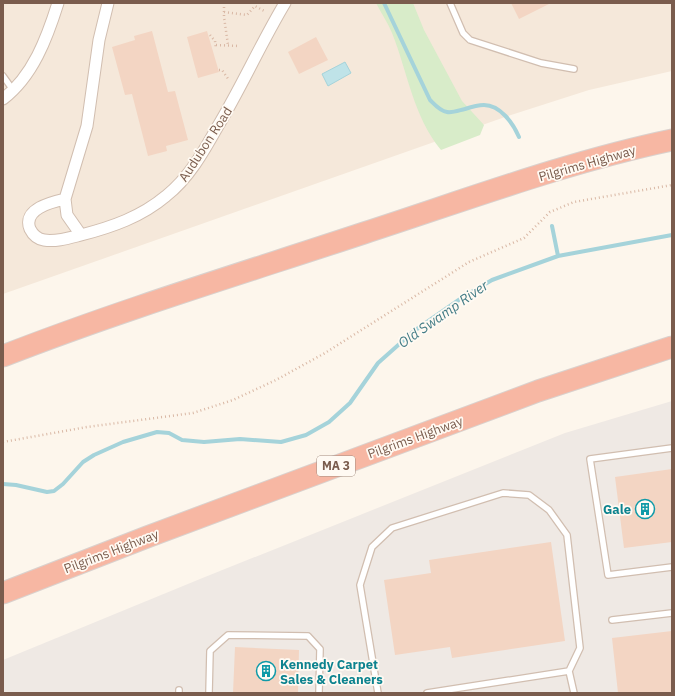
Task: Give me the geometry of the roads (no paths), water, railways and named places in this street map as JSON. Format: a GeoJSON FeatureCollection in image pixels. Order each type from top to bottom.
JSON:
{"type":"FeatureCollection","features":[{"type":"Feature","properties":{"kind":"highway","name":"Pilgrims Highway"},"geometry":{"type":"LineString","coordinates":[[3,356],[151,303],[536,177],[611,155],[672,140]]}},
{"type":"Feature","properties":{"kind":"highway","name":"Pilgrims Highway"},"geometry":{"type":"LineString","coordinates":[[3,593],[168,529],[544,389],[672,347]]}},
{"type":"Feature","properties":{"kind":"street"},"geometry":{"type":"LineString","coordinates":[[3,99],[13,90],[36,59],[50,28],[58,3]]}},
{"type":"Feature","properties":{"kind":"street"},"geometry":{"type":"LineString","coordinates":[[81,235],[67,216],[65,199],[87,126],[99,40],[108,3]]}},
{"type":"Feature","properties":{"kind":"street","name":"Audubon Road"},"geometry":{"type":"LineString","coordinates":[[65,199],[44,205],[37,209],[30,219],[29,226],[31,232],[36,237],[52,241],[81,235],[126,222],[156,203],[180,183],[214,134],[285,3]]}},
{"type":"Feature","properties":{"kind":"lane"},"geometry":{"type":"LineString","coordinates":[[450,3],[463,32],[470,40],[541,63],[574,69]]}},
{"type":"Feature","properties":{"kind":"lane"},"geometry":{"type":"LineString","coordinates":[[3,76],[13,90]]}},
{"type":"Feature","properties":{"kind":"lane"},"geometry":{"type":"LineString","coordinates":[[672,448],[590,459],[608,575],[672,567]]}},
{"type":"Feature","properties":{"kind":"lane"},"geometry":{"type":"LineString","coordinates":[[378,693],[360,584],[372,547],[392,528],[503,493],[530,495],[549,510],[567,535],[580,648],[569,671],[574,693]]}},
{"type":"Feature","properties":{"kind":"lane"},"geometry":{"type":"LineString","coordinates":[[612,620],[672,613]]}},
{"type":"Feature","properties":{"kind":"lane"},"geometry":{"type":"LineString","coordinates":[[209,693],[210,652],[228,635],[308,636],[320,649],[319,693]]}},
{"type":"Feature","properties":{"kind":"lane"},"geometry":{"type":"LineString","coordinates":[[427,693],[569,671]]}},
{"type":"Feature","properties":{"kind":"water"},"geometry":{"type":"Polygon","coordinates":[[[345,62],[351,73],[328,86],[322,74],[345,62]]]}},
{"type":"Feature","properties":{"kind":"waterway"},"geometry":{"type":"LineString","coordinates":[[384,3],[430,100],[438,108],[449,112],[479,105],[490,106],[501,111],[510,121],[519,137]]}},
{"type":"Feature","properties":{"kind":"waterway"},"geometry":{"type":"LineString","coordinates":[[552,226],[558,256]]}},
{"type":"Feature","properties":{"kind":"waterway","name":"Old Swamp River"},"geometry":{"type":"LineString","coordinates":[[3,484],[16,485],[47,492],[54,491],[63,484],[83,462],[94,455],[123,442],[157,432],[169,433],[182,440],[204,442],[240,439],[281,442],[306,435],[329,422],[350,403],[378,363],[414,331],[463,297],[492,280],[558,256],[672,235]]}},
{"type":"Feature","properties":{"kind":"place","name":"Gale"},"geometry":{"type":"Point","coordinates":[645,509]}},
{"type":"Feature","properties":{"kind":"place","name":"Kennedy Carpet Sales & Cleaners"},"geometry":{"type":"Point","coordinates":[266,671]}}]}
